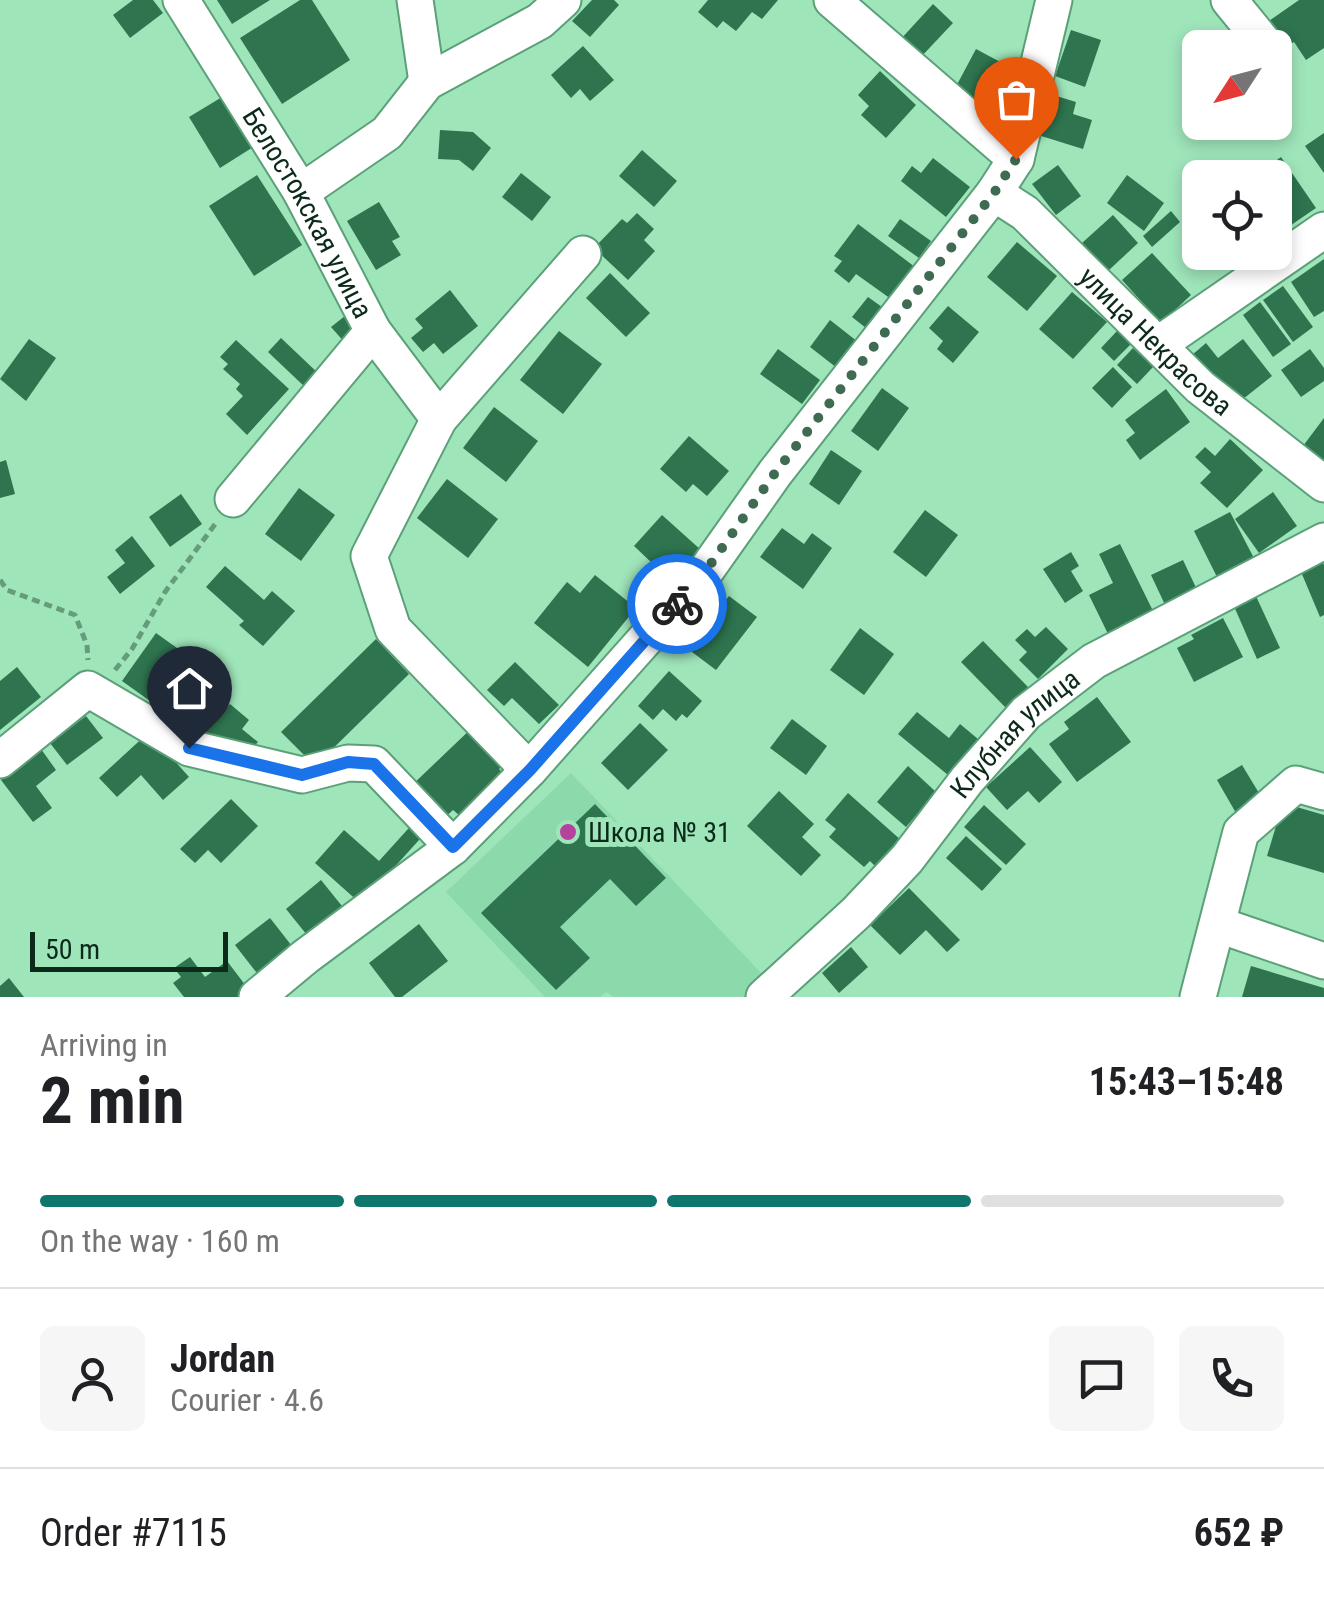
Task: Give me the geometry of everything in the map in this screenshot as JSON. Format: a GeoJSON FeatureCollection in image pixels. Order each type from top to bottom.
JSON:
{"type":"FeatureCollection","features":[{"type":"Feature","properties":{"kind":"street","name":"Белостокская улица"},"geometry":{"type":"LineString","coordinates":[[181,0],[301,192],[373,332],[438,419]]}},
{"type":"Feature","properties":{"kind":"street"},"geometry":{"type":"LineString","coordinates":[[415,0],[427,82]]}},
{"type":"Feature","properties":{"kind":"street"},"geometry":{"type":"LineString","coordinates":[[301,192],[387,133],[427,82],[540,21],[563,0]]}},
{"type":"Feature","properties":{"kind":"street"},"geometry":{"type":"LineString","coordinates":[[832,0],[1016,159]]}},
{"type":"Feature","properties":{"kind":"street"},"geometry":{"type":"LineString","coordinates":[[257,997],[453,847],[530,770],[705,572],[775,473],[994,193],[1016,159],[1054,0]]}},
{"type":"Feature","properties":{"kind":"street"},"geometry":{"type":"LineString","coordinates":[[1229,0],[1253,30]]}},
{"type":"Feature","properties":{"kind":"street","name":"улица Некрасова"},"geometry":{"type":"LineString","coordinates":[[994,193],[1025,214],[1200,386],[1324,484]]}},
{"type":"Feature","properties":{"kind":"street"},"geometry":{"type":"LineString","coordinates":[[1159,344],[1324,230]]}},
{"type":"Feature","properties":{"kind":"street"},"geometry":{"type":"LineString","coordinates":[[530,770],[393,629],[369,556],[438,419],[582,254]]}},
{"type":"Feature","properties":{"kind":"street"},"geometry":{"type":"LineString","coordinates":[[233,498],[373,332]]}},
{"type":"Feature","properties":{"kind":"street","name":"Клубная улица"},"geometry":{"type":"LineString","coordinates":[[764,997],[856,913],[908,859],[967,780],[1026,713],[1094,661],[1324,541]]}},
{"type":"Feature","properties":{"kind":"street"},"geometry":{"type":"LineString","coordinates":[[3,752],[88,689],[189,748],[302,775],[348,762],[374,764],[453,847]]}},
{"type":"Feature","properties":{"kind":"street"},"geometry":{"type":"LineString","coordinates":[[1198,997],[1240,832],[1296,784],[1324,792]]}},
{"type":"Feature","properties":{"kind":"street"},"geometry":{"type":"LineString","coordinates":[[1219,926],[1324,961]]}},
{"type":"Feature","properties":{"kind":"path"},"geometry":{"type":"LineString","coordinates":[[88,689],[110,675],[132,649],[165,592],[233,498]]}},
{"type":"Feature","properties":{"kind":"path"},"geometry":{"type":"LineString","coordinates":[[0,580],[7,590],[74,615],[88,646],[88,689]]}},
{"type":"Feature","properties":{"kind":"shaded area","name":"Школа № 31"},"geometry":{"type":"Polygon","coordinates":[[[571,773],[766,978],[747,997],[614,997],[606,992],[600,997],[545,997],[446,892],[571,773]]]}},
{"type":"Feature","properties":{"kind":"building"},"geometry":{"type":"Polygon","coordinates":[[[133,0],[153,0],[163,13],[130,38],[113,15],[133,0]]]}},
{"type":"Feature","properties":{"kind":"building"},"geometry":{"type":"Polygon","coordinates":[[[217,0],[270,0],[232,24],[217,0]]]}},
{"type":"Feature","properties":{"kind":"building"},"geometry":{"type":"Polygon","coordinates":[[[300,0],[312,0],[350,60],[282,104],[240,38],[300,0]]]}},
{"type":"Feature","properties":{"kind":"building"},"geometry":{"type":"Polygon","coordinates":[[[592,0],[614,0],[619,5],[590,37],[572,21],[592,0]]]}},
{"type":"Feature","properties":{"kind":"building"},"geometry":{"type":"Polygon","coordinates":[[[708,0],[778,0],[762,19],[752,12],[736,31],[723,21],[717,28],[698,12],[708,0]]]}},
{"type":"Feature","properties":{"kind":"building"},"geometry":{"type":"Polygon","coordinates":[[[1299,0],[1324,0],[1324,48],[1306,60],[1292,43],[1292,30],[1271,30],[1266,23],[1299,0]]]}},
{"type":"Feature","properties":{"kind":"building"},"geometry":{"type":"Polygon","coordinates":[[[933,4],[953,23],[920,58],[900,40],[933,4]]]}},
{"type":"Feature","properties":{"kind":"building"},"geometry":{"type":"Polygon","coordinates":[[[1071,30],[1101,40],[1085,87],[1055,76],[1071,30]]]}},
{"type":"Feature","properties":{"kind":"building"},"geometry":{"type":"Polygon","coordinates":[[[583,46],[614,80],[590,101],[580,89],[571,98],[551,75],[583,46]]]}},
{"type":"Feature","properties":{"kind":"building"},"geometry":{"type":"Polygon","coordinates":[[[976,49],[1021,73],[997,118],[952,94],[976,49]]]}},
{"type":"Feature","properties":{"kind":"building"},"geometry":{"type":"Polygon","coordinates":[[[880,71],[916,105],[886,138],[861,115],[869,106],[858,95],[880,71]]]}},
{"type":"Feature","properties":{"kind":"building"},"geometry":{"type":"Polygon","coordinates":[[[227,94],[258,144],[220,168],[189,117],[227,94]]]}},
{"type":"Feature","properties":{"kind":"building"},"geometry":{"type":"Polygon","coordinates":[[[1050,94],[1076,102],[1073,114],[1092,120],[1083,149],[1038,135],[1050,94]]]}},
{"type":"Feature","properties":{"kind":"building"},"geometry":{"type":"Polygon","coordinates":[[[440,130],[473,132],[491,148],[473,171],[459,160],[438,159],[440,130]]]}},
{"type":"Feature","properties":{"kind":"building"},"geometry":{"type":"Polygon","coordinates":[[[1324,133],[1324,173],[1305,146],[1324,133]]]}},
{"type":"Feature","properties":{"kind":"building"},"geometry":{"type":"Polygon","coordinates":[[[642,150],[677,181],[654,207],[619,176],[642,150]]]}},
{"type":"Feature","properties":{"kind":"building"},"geometry":{"type":"Polygon","coordinates":[[[933,158],[970,187],[946,217],[901,181],[912,166],[921,173],[933,158]]]}},
{"type":"Feature","properties":{"kind":"building"},"geometry":{"type":"Polygon","coordinates":[[[1058,165],[1081,196],[1056,215],[1032,184],[1058,165]]]}},
{"type":"Feature","properties":{"kind":"building"},"geometry":{"type":"Polygon","coordinates":[[[521,173],[551,197],[532,221],[502,197],[521,173]]]}},
{"type":"Feature","properties":{"kind":"building"},"geometry":{"type":"Polygon","coordinates":[[[1292,173],[1316,208],[1292,224],[1292,173]]]}},
{"type":"Feature","properties":{"kind":"building"},"geometry":{"type":"Polygon","coordinates":[[[257,175],[302,245],[254,276],[209,206],[257,175]]]}},
{"type":"Feature","properties":{"kind":"building"},"geometry":{"type":"Polygon","coordinates":[[[1127,175],[1164,203],[1144,231],[1107,203],[1127,175]]]}},
{"type":"Feature","properties":{"kind":"building"},"geometry":{"type":"Polygon","coordinates":[[[379,202],[400,237],[392,241],[401,255],[376,270],[347,221],[379,202]]]}},
{"type":"Feature","properties":{"kind":"building"},"geometry":{"type":"Polygon","coordinates":[[[1171,211],[1180,222],[1152,247],[1143,236],[1171,211]]]}},
{"type":"Feature","properties":{"kind":"building"},"geometry":{"type":"Polygon","coordinates":[[[637,213],[654,229],[644,240],[655,251],[628,280],[594,248],[622,219],[627,223],[637,213]]]}},
{"type":"Feature","properties":{"kind":"building"},"geometry":{"type":"Polygon","coordinates":[[[1113,215],[1138,243],[1108,271],[1082,243],[1113,215]]]}},
{"type":"Feature","properties":{"kind":"building"},"geometry":{"type":"Polygon","coordinates":[[[900,219],[931,241],[919,258],[888,236],[900,219]]]}},
{"type":"Feature","properties":{"kind":"building"},"geometry":{"type":"Polygon","coordinates":[[[858,224],[915,267],[891,299],[856,274],[849,283],[834,271],[842,261],[834,256],[858,224]]]}},
{"type":"Feature","properties":{"kind":"building"},"geometry":{"type":"Polygon","coordinates":[[[1017,242],[1057,276],[1027,311],[987,277],[1017,242]]]}},
{"type":"Feature","properties":{"kind":"building"},"geometry":{"type":"Polygon","coordinates":[[[1152,253],[1191,295],[1161,323],[1122,280],[1152,253]]]}},
{"type":"Feature","properties":{"kind":"building"},"geometry":{"type":"Polygon","coordinates":[[[1324,259],[1324,311],[1314,317],[1291,282],[1324,259]]]}},
{"type":"Feature","properties":{"kind":"building"},"geometry":{"type":"Polygon","coordinates":[[[610,273],[650,313],[626,337],[586,298],[610,273]]]}},
{"type":"Feature","properties":{"kind":"building"},"geometry":{"type":"Polygon","coordinates":[[[1283,286],[1313,327],[1293,342],[1263,300],[1283,286]]]}},
{"type":"Feature","properties":{"kind":"building"},"geometry":{"type":"Polygon","coordinates":[[[450,290],[478,326],[443,354],[434,343],[423,352],[411,338],[423,328],[415,319],[450,290]]]}},
{"type":"Feature","properties":{"kind":"building"},"geometry":{"type":"Polygon","coordinates":[[[1072,292],[1107,322],[1073,359],[1039,329],[1072,292]]]}},
{"type":"Feature","properties":{"kind":"building"},"geometry":{"type":"Polygon","coordinates":[[[868,297],[882,307],[866,328],[852,317],[868,297]]]}},
{"type":"Feature","properties":{"kind":"building"},"geometry":{"type":"Polygon","coordinates":[[[1260,302],[1291,344],[1273,357],[1243,315],[1260,302]]]}},
{"type":"Feature","properties":{"kind":"building"},"geometry":{"type":"Polygon","coordinates":[[[948,306],[979,332],[953,363],[937,349],[943,341],[929,328],[948,306]]]}},
{"type":"Feature","properties":{"kind":"building"},"geometry":{"type":"Polygon","coordinates":[[[350,312],[364,329],[346,344],[331,327],[350,312]]]}},
{"type":"Feature","properties":{"kind":"building"},"geometry":{"type":"Polygon","coordinates":[[[830,320],[858,342],[837,368],[810,347],[830,320]]]}},
{"type":"Feature","properties":{"kind":"building"},"geometry":{"type":"Polygon","coordinates":[[[559,331],[602,364],[563,414],[520,380],[559,331]]]}},
{"type":"Feature","properties":{"kind":"building"},"geometry":{"type":"Polygon","coordinates":[[[1117,331],[1131,344],[1114,361],[1101,348],[1117,331]]]}},
{"type":"Feature","properties":{"kind":"building"},"geometry":{"type":"Polygon","coordinates":[[[281,338],[320,375],[307,389],[268,352],[281,338]]]}},
{"type":"Feature","properties":{"kind":"building"},"geometry":{"type":"Polygon","coordinates":[[[29,339],[56,358],[26,401],[0,379],[29,339]]]}},
{"type":"Feature","properties":{"kind":"building"},"geometry":{"type":"Polygon","coordinates":[[[1243,339],[1272,376],[1233,407],[1192,355],[1206,343],[1218,358],[1243,339]]]}},
{"type":"Feature","properties":{"kind":"building"},"geometry":{"type":"Polygon","coordinates":[[[236,340],[289,389],[247,435],[226,414],[243,396],[236,389],[240,384],[223,369],[228,364],[220,357],[236,340]]]}},
{"type":"Feature","properties":{"kind":"building"},"geometry":{"type":"Polygon","coordinates":[[[1133,348],[1153,367],[1137,384],[1117,365],[1133,348]]]}},
{"type":"Feature","properties":{"kind":"building"},"geometry":{"type":"Polygon","coordinates":[[[778,349],[820,380],[802,404],[760,374],[778,349]]]}},
{"type":"Feature","properties":{"kind":"building"},"geometry":{"type":"Polygon","coordinates":[[[1310,349],[1324,368],[1324,381],[1301,397],[1281,370],[1310,349]]]}},
{"type":"Feature","properties":{"kind":"building"},"geometry":{"type":"Polygon","coordinates":[[[1113,367],[1132,387],[1112,408],[1092,388],[1113,367]]]}},
{"type":"Feature","properties":{"kind":"building"},"geometry":{"type":"Polygon","coordinates":[[[882,388],[909,408],[878,451],[851,431],[882,388]]]}},
{"type":"Feature","properties":{"kind":"building"},"geometry":{"type":"Polygon","coordinates":[[[1166,389],[1190,422],[1140,460],[1126,440],[1135,433],[1125,420],[1166,389]]]}},
{"type":"Feature","properties":{"kind":"building"},"geometry":{"type":"Polygon","coordinates":[[[494,407],[538,441],[506,482],[463,448],[494,407]]]}},
{"type":"Feature","properties":{"kind":"building"},"geometry":{"type":"Polygon","coordinates":[[[1324,418],[1324,462],[1303,446],[1324,418]]]}},
{"type":"Feature","properties":{"kind":"building"},"geometry":{"type":"Polygon","coordinates":[[[689,436],[729,471],[707,496],[693,484],[686,492],[660,469],[689,436]]]}},
{"type":"Feature","properties":{"kind":"building"},"geometry":{"type":"Polygon","coordinates":[[[1230,439],[1263,470],[1227,508],[1200,483],[1211,472],[1195,457],[1205,447],[1215,456],[1230,439]]]}},
{"type":"Feature","properties":{"kind":"building"},"geometry":{"type":"Polygon","coordinates":[[[831,450],[862,471],[839,505],[809,484],[831,450]]]}},
{"type":"Feature","properties":{"kind":"building"},"geometry":{"type":"Polygon","coordinates":[[[6,460],[15,494],[0,498],[0,462],[6,460]]]}},
{"type":"Feature","properties":{"kind":"building"},"geometry":{"type":"Polygon","coordinates":[[[447,479],[498,519],[468,558],[417,518],[447,479]]]}},
{"type":"Feature","properties":{"kind":"building"},"geometry":{"type":"Polygon","coordinates":[[[299,488],[335,515],[301,561],[265,534],[299,488]]]}},
{"type":"Feature","properties":{"kind":"building"},"geometry":{"type":"Polygon","coordinates":[[[1273,492],[1297,526],[1259,553],[1235,519],[1273,492]]]}},
{"type":"Feature","properties":{"kind":"building"},"geometry":{"type":"Polygon","coordinates":[[[181,494],[202,524],[170,547],[149,517],[181,494]]]}},
{"type":"Feature","properties":{"kind":"building"},"geometry":{"type":"Polygon","coordinates":[[[925,510],[958,535],[926,577],[893,552],[925,510]]]}},
{"type":"Feature","properties":{"kind":"building"},"geometry":{"type":"Polygon","coordinates":[[[1230,512],[1257,564],[1220,583],[1194,531],[1230,512]]]}},
{"type":"Feature","properties":{"kind":"building"},"geometry":{"type":"Polygon","coordinates":[[[662,515],[701,550],[672,582],[634,546],[662,515]]]}},
{"type":"Feature","properties":{"kind":"building"},"geometry":{"type":"Polygon","coordinates":[[[782,528],[804,544],[812,533],[832,548],[803,589],[760,557],[782,528]]]}},
{"type":"Feature","properties":{"kind":"building"},"geometry":{"type":"Polygon","coordinates":[[[132,536],[155,566],[120,594],[107,577],[125,563],[115,550],[132,536]]]}},
{"type":"Feature","properties":{"kind":"building"},"geometry":{"type":"Polygon","coordinates":[[[1120,544],[1155,615],[1110,638],[1089,595],[1113,583],[1099,554],[1120,544]]]}},
{"type":"Feature","properties":{"kind":"building"},"geometry":{"type":"Polygon","coordinates":[[[1071,552],[1079,566],[1071,571],[1083,591],[1065,603],[1043,569],[1071,552]]]}},
{"type":"Feature","properties":{"kind":"building"},"geometry":{"type":"Polygon","coordinates":[[[1321,558],[1324,615],[1320,617],[1299,567],[1321,558]]]}},
{"type":"Feature","properties":{"kind":"building"},"geometry":{"type":"Polygon","coordinates":[[[1183,560],[1199,594],[1167,609],[1151,575],[1183,560]]]}},
{"type":"Feature","properties":{"kind":"building"},"geometry":{"type":"Polygon","coordinates":[[[225,566],[264,600],[272,591],[295,611],[263,646],[239,625],[244,621],[206,587],[225,566]]]}},
{"type":"Feature","properties":{"kind":"building"},"geometry":{"type":"Polygon","coordinates":[[[595,575],[636,608],[588,667],[534,623],[567,582],[580,593],[595,575]]]}},
{"type":"Feature","properties":{"kind":"building"},"geometry":{"type":"Polygon","coordinates":[[[1255,594],[1280,648],[1257,659],[1233,604],[1255,594]]]}},
{"type":"Feature","properties":{"kind":"building"},"geometry":{"type":"Polygon","coordinates":[[[729,596],[757,617],[716,670],[688,649],[729,596]]]}},
{"type":"Feature","properties":{"kind":"building"},"geometry":{"type":"Polygon","coordinates":[[[1223,618],[1243,657],[1194,682],[1177,648],[1194,639],[1191,635],[1223,618]]]}},
{"type":"Feature","properties":{"kind":"building"},"geometry":{"type":"Polygon","coordinates":[[[1046,627],[1068,649],[1038,679],[1019,660],[1027,652],[1015,640],[1027,629],[1035,637],[1046,627]]]}},
{"type":"Feature","properties":{"kind":"building"},"geometry":{"type":"Polygon","coordinates":[[[860,628],[894,654],[864,695],[830,670],[860,628]]]}},
{"type":"Feature","properties":{"kind":"building"},"geometry":{"type":"Polygon","coordinates":[[[156,633],[184,653],[150,701],[122,681],[156,633]]]}},
{"type":"Feature","properties":{"kind":"building"},"geometry":{"type":"Polygon","coordinates":[[[376,639],[409,674],[315,766],[281,732],[376,639]]]}},
{"type":"Feature","properties":{"kind":"building"},"geometry":{"type":"Polygon","coordinates":[[[983,641],[1028,687],[1006,708],[961,662],[983,641]]]}},
{"type":"Feature","properties":{"kind":"building"},"geometry":{"type":"Polygon","coordinates":[[[515,662],[559,705],[539,724],[512,698],[504,706],[487,690],[515,662]]]}},
{"type":"Feature","properties":{"kind":"building"},"geometry":{"type":"Polygon","coordinates":[[[17,667],[41,697],[0,730],[0,681],[17,667]]]}},
{"type":"Feature","properties":{"kind":"building"},"geometry":{"type":"Polygon","coordinates":[[[669,671],[702,701],[687,718],[682,714],[676,721],[663,709],[653,720],[638,706],[669,671]]]}},
{"type":"Feature","properties":{"kind":"building"},"geometry":{"type":"Polygon","coordinates":[[[1097,697],[1131,742],[1077,782],[1049,744],[1069,729],[1064,722],[1097,697]]]}},
{"type":"Feature","properties":{"kind":"building"},"geometry":{"type":"Polygon","coordinates":[[[212,703],[223,712],[230,704],[249,720],[242,729],[258,742],[247,754],[233,756],[195,724],[212,703]]]}},
{"type":"Feature","properties":{"kind":"building"},"geometry":{"type":"Polygon","coordinates":[[[917,712],[949,738],[960,724],[978,739],[948,775],[898,734],[917,712]]]}},
{"type":"Feature","properties":{"kind":"building"},"geometry":{"type":"Polygon","coordinates":[[[86,716],[103,738],[67,765],[50,743],[86,716]]]}},
{"type":"Feature","properties":{"kind":"building"},"geometry":{"type":"Polygon","coordinates":[[[792,719],[827,746],[806,775],[770,748],[792,719]]]}},
{"type":"Feature","properties":{"kind":"building"},"geometry":{"type":"Polygon","coordinates":[[[640,723],[668,750],[628,790],[601,763],[640,723]]]}},
{"type":"Feature","properties":{"kind":"building"},"geometry":{"type":"Polygon","coordinates":[[[476,724],[509,760],[499,769],[503,773],[459,815],[453,810],[441,821],[409,788],[476,724]]]}},
{"type":"Feature","properties":{"kind":"building"},"geometry":{"type":"Polygon","coordinates":[[[149,732],[189,777],[163,800],[141,775],[117,797],[99,778],[149,732]]]}},
{"type":"Feature","properties":{"kind":"building"},"geometry":{"type":"Polygon","coordinates":[[[1030,747],[1062,782],[1039,803],[1028,791],[1007,810],[986,787],[1030,747]]]}},
{"type":"Feature","properties":{"kind":"building"},"geometry":{"type":"Polygon","coordinates":[[[41,749],[56,770],[36,786],[52,808],[33,822],[1,780],[41,749]]]}},
{"type":"Feature","properties":{"kind":"building"},"geometry":{"type":"Polygon","coordinates":[[[1242,765],[1262,798],[1236,813],[1217,780],[1242,765]]]}},
{"type":"Feature","properties":{"kind":"building"},"geometry":{"type":"Polygon","coordinates":[[[908,766],[936,792],[906,827],[877,802],[908,766]]]}},
{"type":"Feature","properties":{"kind":"building"},"geometry":{"type":"Polygon","coordinates":[[[779,791],[814,824],[802,837],[821,855],[801,876],[747,826],[779,791]]]}},
{"type":"Feature","properties":{"kind":"building"},"geometry":{"type":"Polygon","coordinates":[[[848,793],[902,841],[878,869],[870,861],[864,867],[829,837],[836,829],[825,820],[848,793]]]}},
{"type":"Feature","properties":{"kind":"building"},"geometry":{"type":"Polygon","coordinates":[[[231,799],[258,826],[221,863],[208,850],[195,863],[180,849],[231,799]]]}},
{"type":"Feature","properties":{"kind":"building"},"geometry":{"type":"Polygon","coordinates":[[[1283,803],[1324,815],[1324,873],[1267,856],[1283,803]]]}},
{"type":"Feature","properties":{"kind":"building"},"geometry":{"type":"Polygon","coordinates":[[[595,804],[666,878],[636,906],[610,879],[560,927],[590,958],[556,990],[481,913],[595,804]]]}},
{"type":"Feature","properties":{"kind":"building"},"geometry":{"type":"Polygon","coordinates":[[[984,805],[1026,844],[1006,865],[964,827],[984,805]]]}},
{"type":"Feature","properties":{"kind":"building"},"geometry":{"type":"Polygon","coordinates":[[[417,819],[429,829],[361,904],[315,863],[344,830],[379,861],[417,819]]]}},
{"type":"Feature","properties":{"kind":"building"},"geometry":{"type":"Polygon","coordinates":[[[966,836],[1002,869],[982,891],[946,858],[966,836]]]}},
{"type":"Feature","properties":{"kind":"building"},"geometry":{"type":"Polygon","coordinates":[[[321,880],[346,911],[311,940],[286,909],[321,880]]]}},
{"type":"Feature","properties":{"kind":"building"},"geometry":{"type":"Polygon","coordinates":[[[909,888],[960,940],[947,952],[926,930],[900,955],[870,925],[909,888]]]}},
{"type":"Feature","properties":{"kind":"building"},"geometry":{"type":"Polygon","coordinates":[[[270,918],[295,950],[260,977],[235,945],[270,918]]]}},
{"type":"Feature","properties":{"kind":"building"},"geometry":{"type":"Polygon","coordinates":[[[419,924],[448,961],[402,997],[395,997],[369,963],[419,924]]]}},
{"type":"Feature","properties":{"kind":"building"},"geometry":{"type":"Polygon","coordinates":[[[851,947],[868,967],[839,993],[822,973],[851,947]]]}},
{"type":"Feature","properties":{"kind":"building"},"geometry":{"type":"Polygon","coordinates":[[[190,957],[205,977],[227,961],[249,990],[240,997],[184,997],[173,983],[181,977],[174,968],[190,957]]]}},
{"type":"Feature","properties":{"kind":"building"},"geometry":{"type":"Polygon","coordinates":[[[1251,966],[1324,988],[1324,997],[1242,997],[1251,966]]]}},
{"type":"Feature","properties":{"kind":"building"},"geometry":{"type":"Polygon","coordinates":[[[9,978],[24,997],[0,997],[0,986],[9,978]]]}},
{"type":"Feature","properties":{"kind":"way so far"},"geometry":{"type":"LineString","coordinates":[[677,604],[994,193],[1016,159]]}},
{"type":"Feature","properties":{"kind":"place","name":"Школа № 31"},"geometry":{"type":"Point","coordinates":[568,832]}},
{"type":"Feature","properties":{"kind":"route"},"geometry":{"type":"LineString","coordinates":[[189,748],[302,775],[348,762],[374,764],[453,847],[530,770],[677,604]]}}]}
